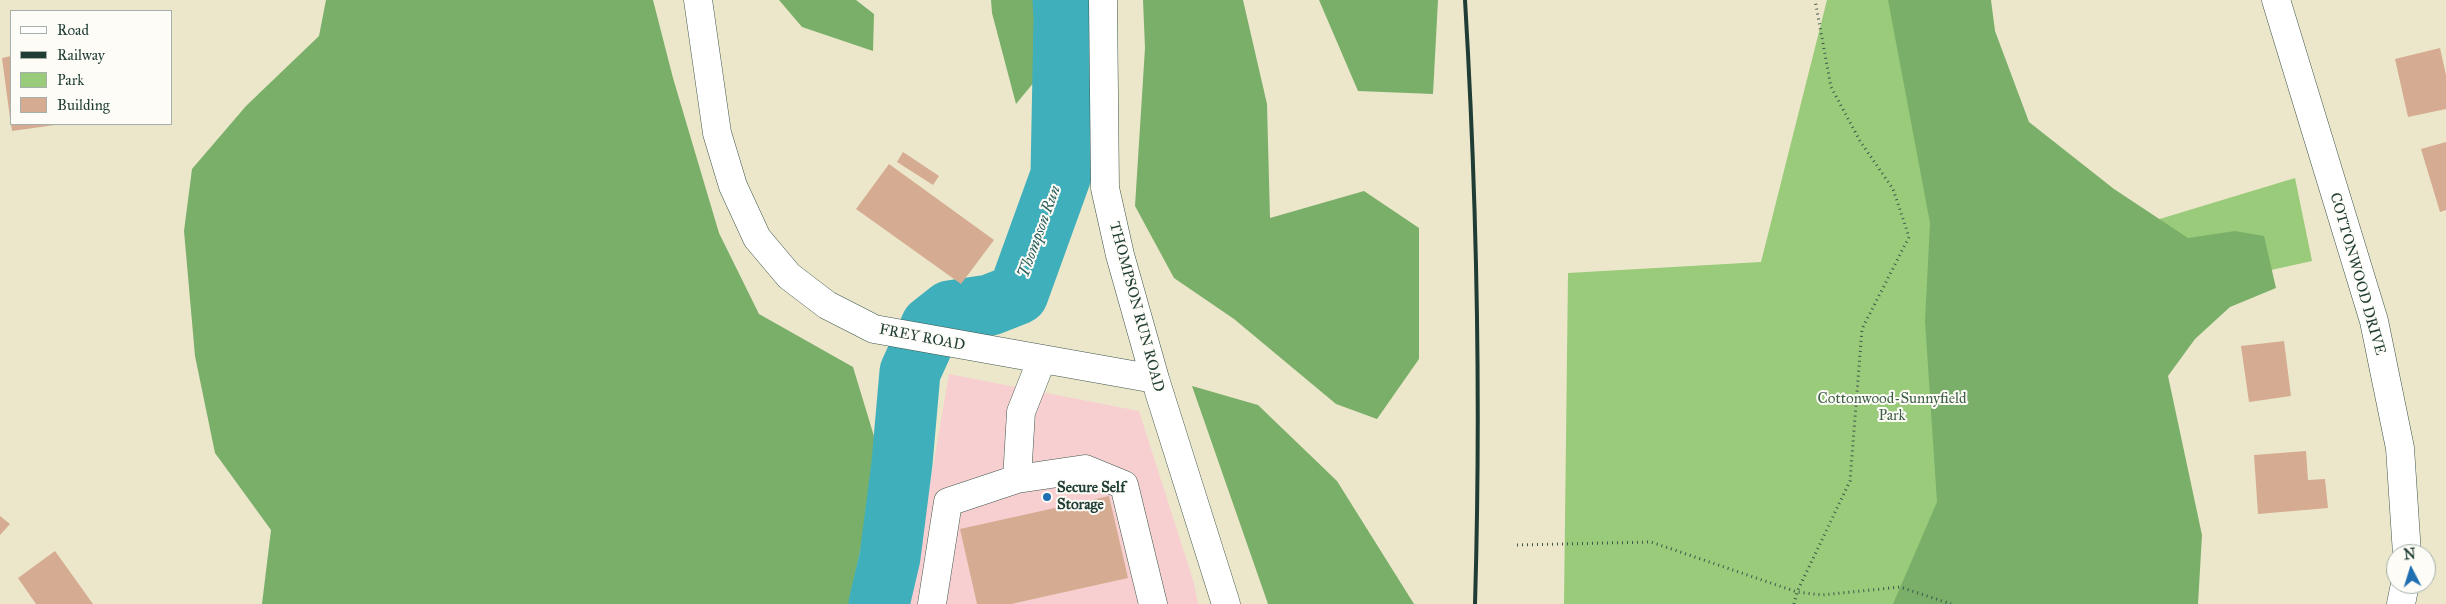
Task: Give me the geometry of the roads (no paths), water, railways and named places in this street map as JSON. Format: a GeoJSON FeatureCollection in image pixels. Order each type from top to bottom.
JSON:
{"type":"FeatureCollection","features":[{"type":"Feature","properties":{"kind":"street","name":"FREY ROAD"},"geometry":{"type":"LineString","coordinates":[[698,0],[717,133],[733,186],[757,238],[789,276],[827,305],[874,329],[1155,379]]}},
{"type":"Feature","properties":{"kind":"street","name":"THOMPSON RUN ROAD"},"geometry":{"type":"LineString","coordinates":[[1103,0],[1106,188],[1120,255],[1155,379],[1226,604]]}},
{"type":"Feature","properties":{"kind":"street","name":"COTTONWOOD DRIVE"},"geometry":{"type":"LineString","coordinates":[[2276,0],[2374,321],[2400,448],[2406,544]]}},
{"type":"Feature","properties":{"kind":"street"},"geometry":{"type":"LineString","coordinates":[[1017,479],[1021,412],[1042,359]]}},
{"type":"Feature","properties":{"kind":"street"},"geometry":{"type":"LineString","coordinates":[[932,604],[948,502],[1017,479],[1084,469],[1124,485],[1153,604]]}},
{"type":"Feature","properties":{"kind":"waterway","name":"Thompson Run"},"geometry":{"type":"LineString","coordinates":[[879,604],[890,557],[902,463],[910,372],[931,326],[950,311],[990,305],[1018,294],[1061,175],[1063,0]]}},
{"type":"Feature","properties":{"kind":"railway"},"geometry":{"type":"LineString","coordinates":[[1465,0],[1477,302],[1478,453],[1475,604]]}},
{"type":"Feature","properties":{"kind":"place","name":"Secure Self Storage"},"geometry":{"type":"Point","coordinates":[1047,497]}},
{"type":"Feature","properties":{"kind":"park label","name":"Cottonwood-Sunnyfield Park"},"geometry":{"type":"Point","coordinates":[1892,408]}}]}
